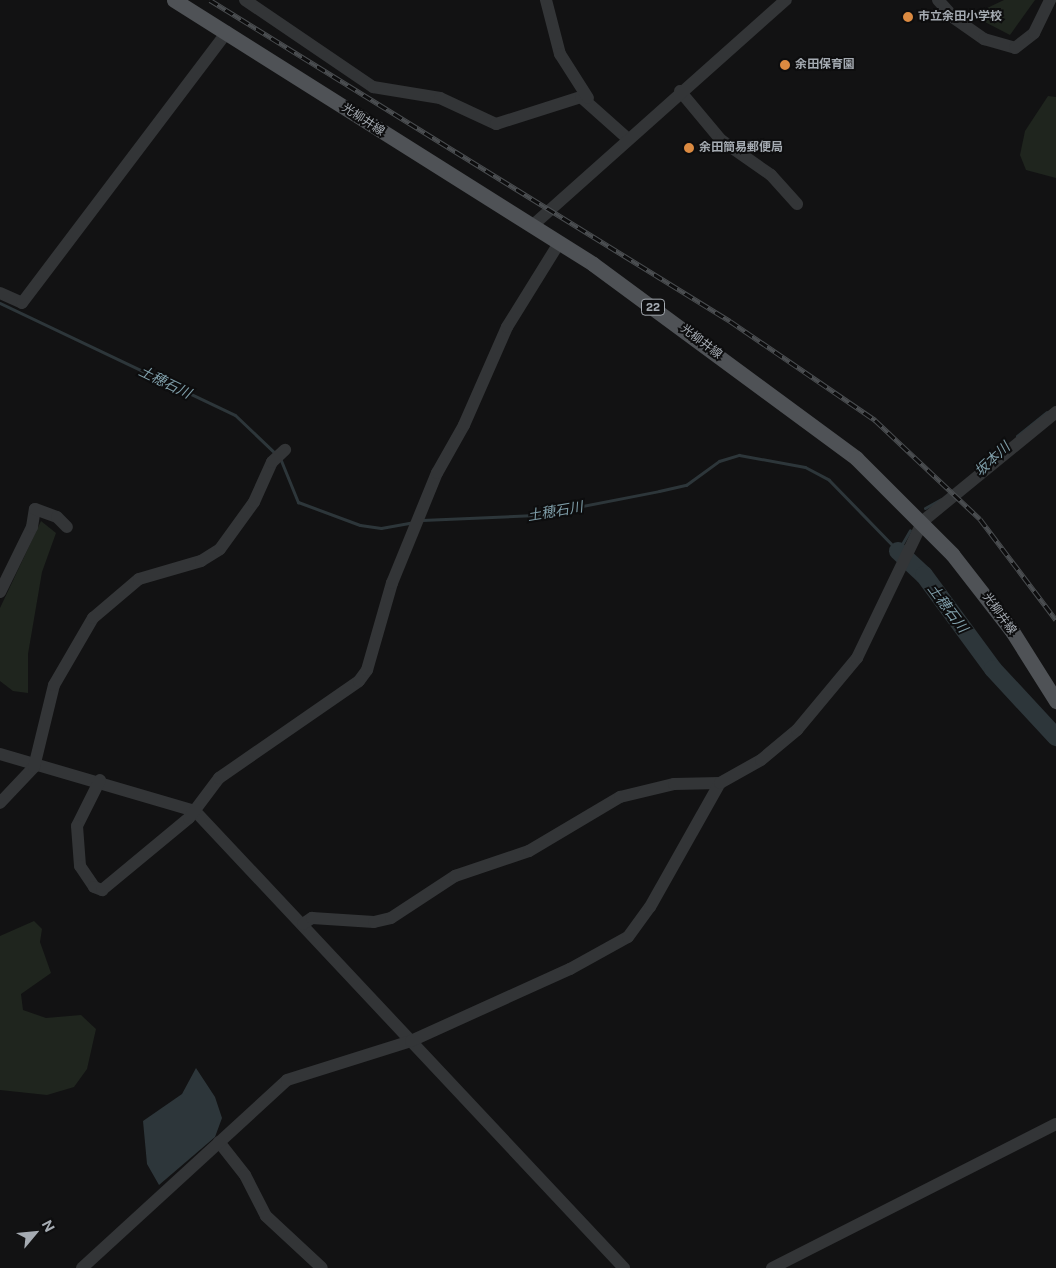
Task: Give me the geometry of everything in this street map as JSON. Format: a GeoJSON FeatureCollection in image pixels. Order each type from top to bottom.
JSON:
{"type":"FeatureCollection","features":[{"type":"Feature","properties":{"kind":"main road","name":"光柳井線"},"geometry":{"type":"LineString","coordinates":[[174,0],[623,285],[849,452],[922,521],[990,601],[1056,701]]}},
{"type":"Feature","properties":{"kind":"street"},"geometry":{"type":"LineString","coordinates":[[245,0],[353,69],[373,87],[440,98],[486,121],[504,123],[588,98]]}},
{"type":"Feature","properties":{"kind":"street"},"geometry":{"type":"LineString","coordinates":[[546,0],[560,54],[588,98],[627,138]]}},
{"type":"Feature","properties":{"kind":"street"},"geometry":{"type":"LineString","coordinates":[[532,226],[627,138],[786,0]]}},
{"type":"Feature","properties":{"kind":"street"},"geometry":{"type":"LineString","coordinates":[[938,0],[954,18],[984,39],[1015,48],[1034,33],[1050,0]]}},
{"type":"Feature","properties":{"kind":"street"},"geometry":{"type":"LineString","coordinates":[[0,293],[22,303],[226,32]]}},
{"type":"Feature","properties":{"kind":"street"},"geometry":{"type":"LineString","coordinates":[[680,92],[721,140],[770,175],[797,204]]}},
{"type":"Feature","properties":{"kind":"street"},"geometry":{"type":"LineString","coordinates":[[100,780],[77,826],[79,860],[94,887],[108,887],[195,811],[219,778],[350,688],[367,670],[392,583],[419,515],[506,327],[559,243]]}},
{"type":"Feature","properties":{"kind":"street"},"geometry":{"type":"LineString","coordinates":[[303,924],[312,918],[374,922],[391,918],[454,876],[529,852],[620,797],[674,784],[720,783],[761,760],[797,730],[851,665],[869,639],[908,546],[922,521],[1056,412]]}},
{"type":"Feature","properties":{"kind":"street"},"geometry":{"type":"LineString","coordinates":[[0,803],[34,767],[54,685],[93,618],[139,579],[200,560],[220,549],[254,502],[282,453]]}},
{"type":"Feature","properties":{"kind":"street"},"geometry":{"type":"LineString","coordinates":[[0,592],[32,527],[35,509],[57,516],[67,526]]}},
{"type":"Feature","properties":{"kind":"street"},"geometry":{"type":"LineString","coordinates":[[0,754],[34,767],[100,780],[195,811],[624,1268]]}},
{"type":"Feature","properties":{"kind":"street"},"geometry":{"type":"LineString","coordinates":[[82,1268],[288,1080],[411,1041],[570,969],[628,937],[650,907],[720,783]]}},
{"type":"Feature","properties":{"kind":"street"},"geometry":{"type":"LineString","coordinates":[[772,1268],[1056,1124]]}},
{"type":"Feature","properties":{"kind":"street"},"geometry":{"type":"LineString","coordinates":[[219,1142],[245,1174],[266,1216],[322,1268]]}},
{"type":"Feature","properties":{"kind":"shaded area"},"geometry":{"type":"Polygon","coordinates":[[[1004,0],[1035,0],[1010,35],[983,21],[985,9],[1004,0]]]}},
{"type":"Feature","properties":{"kind":"shaded area"},"geometry":{"type":"Polygon","coordinates":[[[1048,96],[1056,97],[1056,178],[1026,170],[1020,155],[1025,131],[1048,96]]]}},
{"type":"Feature","properties":{"kind":"shaded area"},"geometry":{"type":"Polygon","coordinates":[[[41,521],[56,533],[42,572],[28,654],[28,693],[13,691],[0,681],[0,608],[41,521]]]}},
{"type":"Feature","properties":{"kind":"shaded area"},"geometry":{"type":"Polygon","coordinates":[[[34,921],[42,929],[40,942],[51,973],[21,994],[23,1010],[46,1018],[81,1015],[96,1029],[87,1069],[74,1087],[47,1095],[0,1090],[0,936],[34,921]]]}},
{"type":"Feature","properties":{"kind":"shaded area"},"geometry":{"type":"Polygon","coordinates":[[[196,1068],[215,1097],[222,1118],[215,1137],[159,1185],[147,1164],[143,1121],[182,1094],[196,1068]]]}},
{"type":"Feature","properties":{"kind":"waterway","name":"土穂石川"},"geometry":{"type":"LineString","coordinates":[[0,303],[235,415],[276,454]]}},
{"type":"Feature","properties":{"kind":"waterway","name":"坂本川"},"geometry":{"type":"LineString","coordinates":[[1017,436],[1047,412]]}},
{"type":"Feature","properties":{"kind":"waterway","name":"土穂石川"},"geometry":{"type":"LineString","coordinates":[[422,520],[536,515],[659,491],[686,485],[719,461],[739,455],[805,467],[829,480],[898,551],[910,530]]}},
{"type":"Feature","properties":{"kind":"waterway","name":"土穂石川"},"geometry":{"type":"LineString","coordinates":[[280,458],[298,502],[360,525],[381,528],[414,522]]}},
{"type":"Feature","properties":{"kind":"waterway","name":"坂本川"},"geometry":{"type":"LineString","coordinates":[[925,508],[941,499]]}},
{"type":"Feature","properties":{"kind":"waterway","name":"土穂石川"},"geometry":{"type":"LineString","coordinates":[[898,551],[924,575],[993,669],[1056,737]]}},
{"type":"Feature","properties":{"kind":"railway"},"geometry":{"type":"LineString","coordinates":[[210,0],[730,321],[875,420],[980,519],[1056,620]]}},
{"type":"Feature","properties":{"kind":"place","name":"市立余田小学校"},"geometry":{"type":"Point","coordinates":[908,17]}},
{"type":"Feature","properties":{"kind":"place","name":"余田保育園"},"geometry":{"type":"Point","coordinates":[785,65]}},
{"type":"Feature","properties":{"kind":"place","name":"余田簡易郵便局"},"geometry":{"type":"Point","coordinates":[689,148]}}]}
